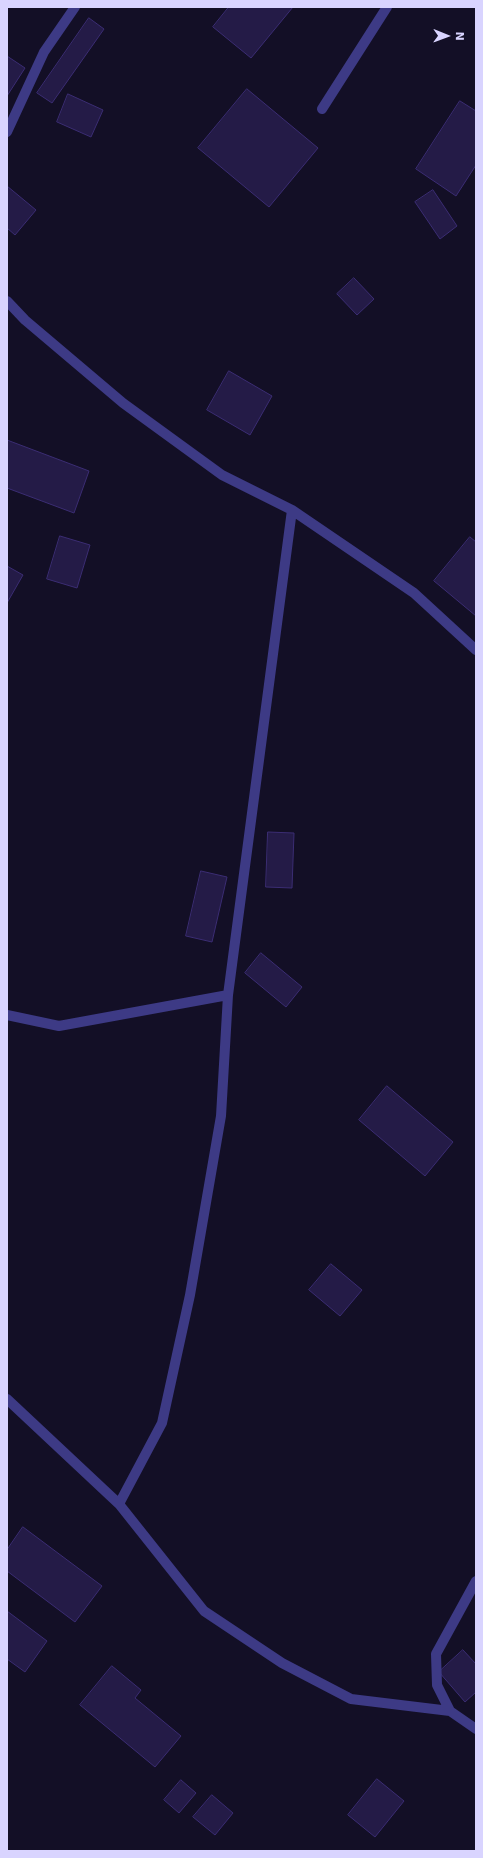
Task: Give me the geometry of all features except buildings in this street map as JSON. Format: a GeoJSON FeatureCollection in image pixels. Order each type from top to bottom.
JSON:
{"type":"FeatureCollection","features":[{"type":"Feature","properties":{"kind":"street"},"geometry":{"type":"LineString","coordinates":[[7,132],[44,52],[75,7]]}},
{"type":"Feature","properties":{"kind":"street"},"geometry":{"type":"LineString","coordinates":[[322,109],[387,7]]}},
{"type":"Feature","properties":{"kind":"street"},"geometry":{"type":"LineString","coordinates":[[7,301],[25,320],[123,403],[222,475],[292,510],[414,593],[476,650]]}},
{"type":"Feature","properties":{"kind":"street"},"geometry":{"type":"LineString","coordinates":[[119,1504],[162,1423],[190,1295],[221,1116],[228,995],[292,510]]}},
{"type":"Feature","properties":{"kind":"street"},"geometry":{"type":"LineString","coordinates":[[7,1015],[59,1026],[228,995]]}},
{"type":"Feature","properties":{"kind":"street"},"geometry":{"type":"LineString","coordinates":[[7,1399],[119,1504],[204,1611],[282,1664],[351,1699],[450,1711],[476,1729]]}},
{"type":"Feature","properties":{"kind":"street"},"geometry":{"type":"LineString","coordinates":[[450,1711],[437,1685],[436,1654],[476,1581]]}}]}
